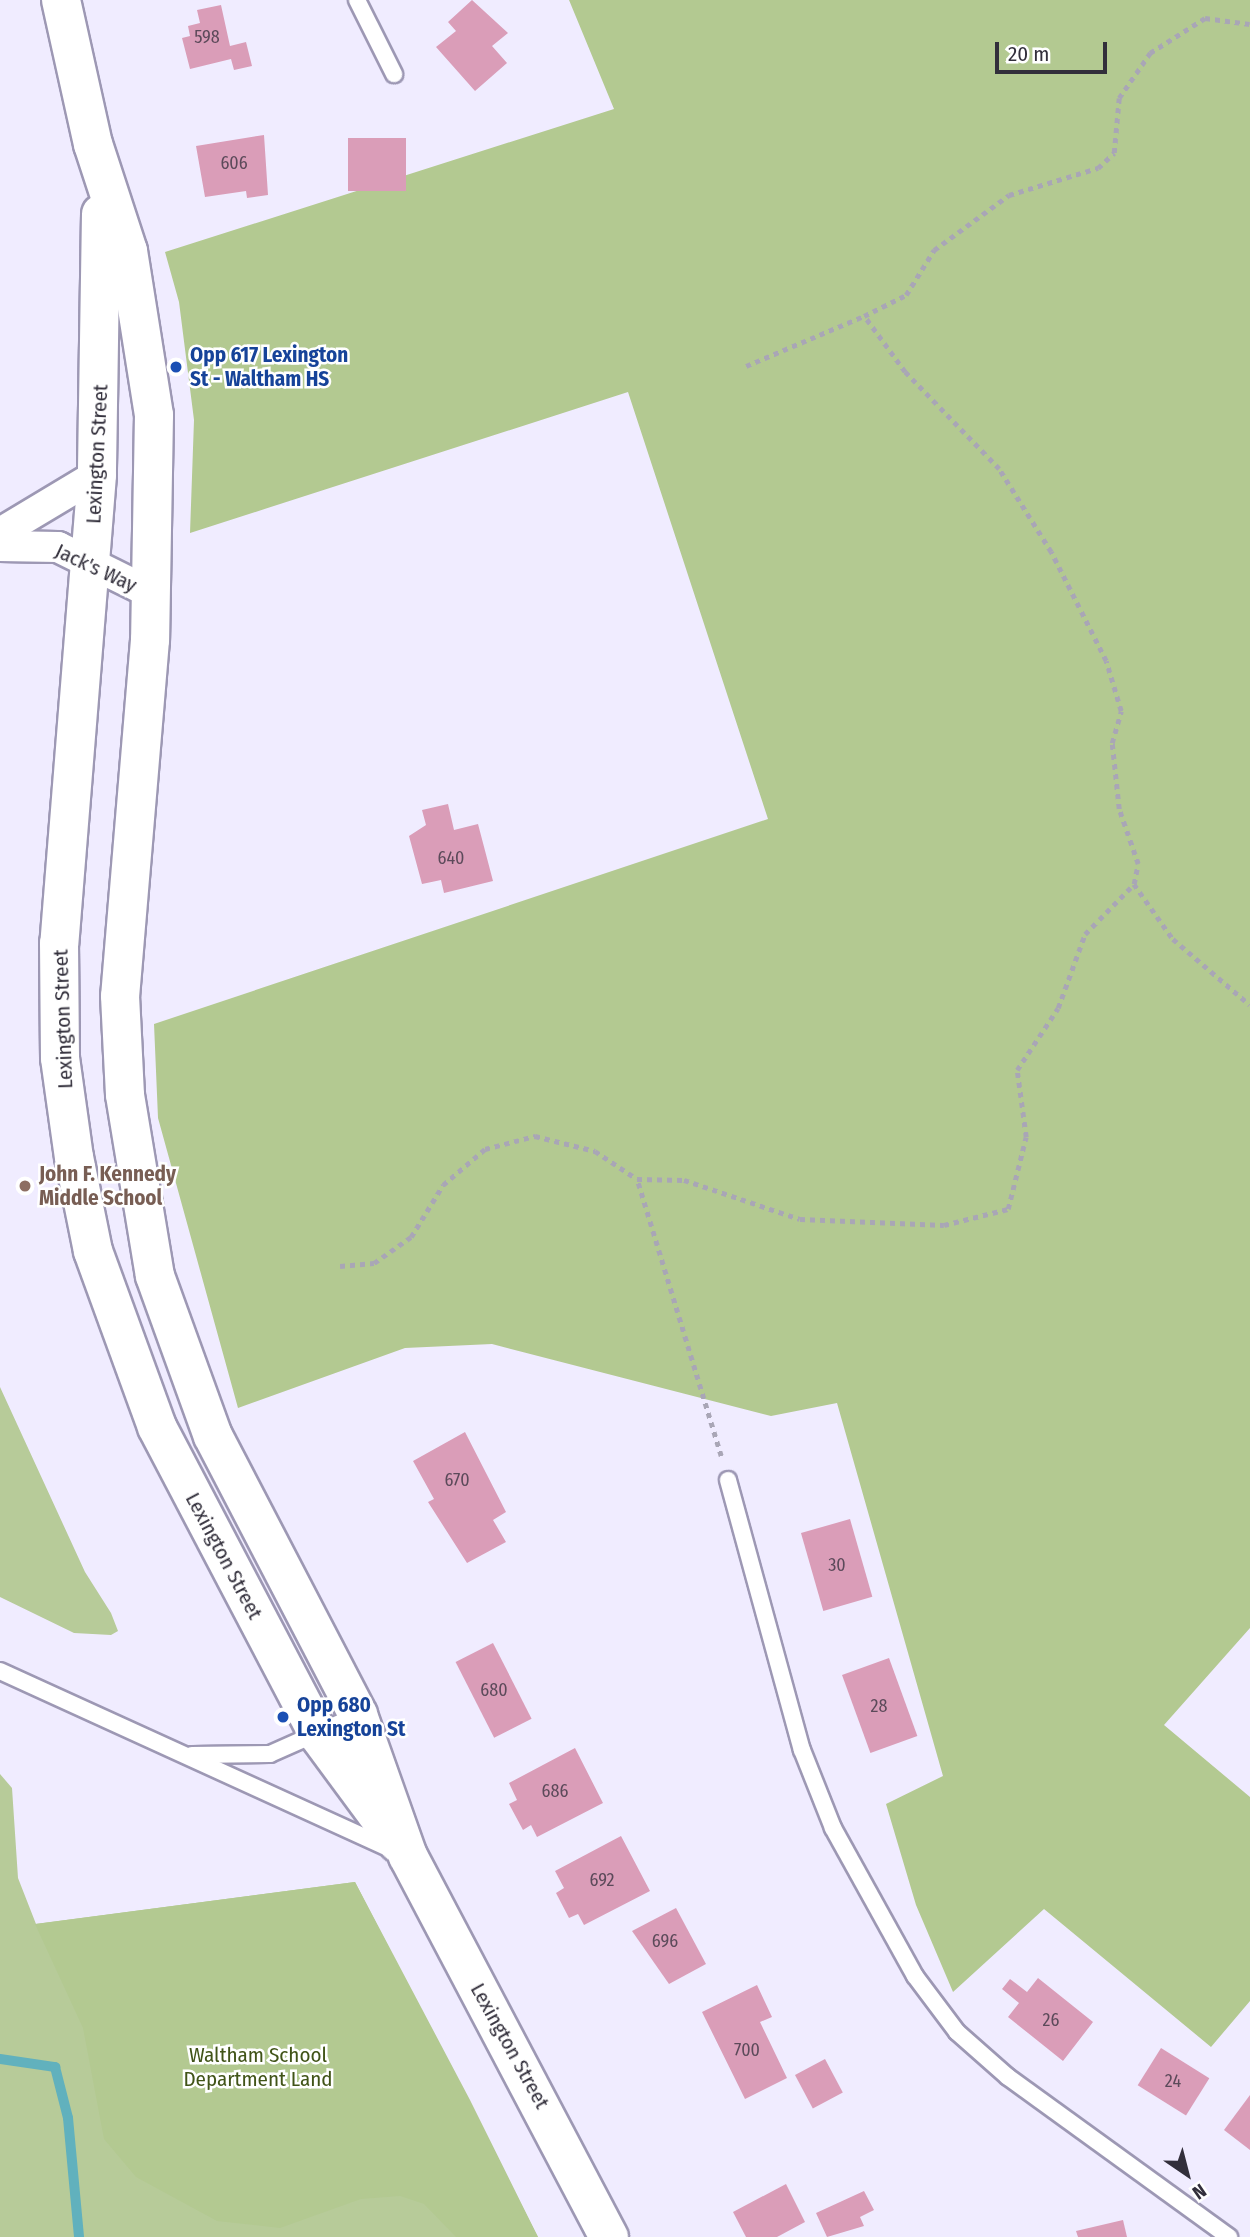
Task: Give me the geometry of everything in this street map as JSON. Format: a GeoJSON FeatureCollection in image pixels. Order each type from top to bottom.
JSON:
{"type":"FeatureCollection","features":[{"type":"Feature","properties":{"kind":"main road","name":"Lexington Street"},"geometry":{"type":"LineString","coordinates":[[61,0],[93,144],[144,326],[154,415],[151,593],[120,996],[137,1185],[155,1276],[204,1413],[358,1715],[408,1856],[609,2237]]}},
{"type":"Feature","properties":{"kind":"main road","name":"Lexington Street"},"geometry":{"type":"LineString","coordinates":[[93,144],[104,293],[97,475],[59,943],[60,1058],[74,1157],[93,1251],[157,1427],[319,1736],[408,1856]]}},
{"type":"Feature","properties":{"kind":"street"},"geometry":{"type":"LineString","coordinates":[[0,533],[97,475]]}},
{"type":"Feature","properties":{"kind":"street","name":"Jack's Way"},"geometry":{"type":"LineString","coordinates":[[0,545],[58,547],[90,567],[151,593]]}},
{"type":"Feature","properties":{"kind":"lane"},"geometry":{"type":"LineString","coordinates":[[357,0],[394,74]]}},
{"type":"Feature","properties":{"kind":"lane"},"geometry":{"type":"LineString","coordinates":[[728,1480],[802,1751],[838,1839],[915,1976],[957,2032],[1008,2077],[1230,2237]]}},
{"type":"Feature","properties":{"kind":"lane"},"geometry":{"type":"LineString","coordinates":[[0,1671],[408,1856]]}},
{"type":"Feature","properties":{"kind":"lane"},"geometry":{"type":"LineString","coordinates":[[180,1754],[270,1754],[319,1736],[358,1715]]}},
{"type":"Feature","properties":{"kind":"path"},"geometry":{"type":"LineString","coordinates":[[746,366],[864,316],[906,295],[934,250],[1009,195],[1098,168],[1114,153],[1119,98],[1150,53],[1205,18],[1250,24]]}},
{"type":"Feature","properties":{"kind":"path"},"geometry":{"type":"LineString","coordinates":[[340,1266],[374,1263],[411,1237],[443,1185],[485,1149],[535,1136],[595,1151],[636,1179],[684,1180],[800,1219],[944,1225],[1008,1209],[1026,1137],[1017,1070],[1058,1008],[1085,934],[1134,884],[1138,864],[1119,809],[1112,743],[1121,711],[1106,661],[1051,552],[999,469],[905,372],[864,316]]}},
{"type":"Feature","properties":{"kind":"path"},"geometry":{"type":"LineString","coordinates":[[1134,884],[1173,939],[1250,1005]]}},
{"type":"Feature","properties":{"kind":"path"},"geometry":{"type":"LineString","coordinates":[[636,1179],[728,1480]]}},
{"type":"Feature","properties":{"kind":"green space"},"geometry":{"type":"Polygon","coordinates":[[[569,0],[1250,0],[1250,1628],[1164,1725],[1250,1797],[1250,2001],[1211,2047],[1044,1909],[953,1992],[916,1905],[886,1804],[943,1776],[837,1403],[771,1416],[492,1344],[405,1348],[238,1408],[158,1118],[154,1024],[768,819],[628,392],[190,533],[194,420],[179,302],[165,252],[614,109],[569,0]]]}},
{"type":"Feature","properties":{"kind":"green space"},"geometry":{"type":"Polygon","coordinates":[[[0,1387],[85,1572],[111,1613],[118,1631],[111,1635],[74,1633],[0,1597],[0,1387]]]}},
{"type":"Feature","properties":{"kind":"green space","name":"Waltham School Department Land"},"geometry":{"type":"Polygon","coordinates":[[[0,1774],[12,1788],[18,1878],[36,1924],[355,1882],[538,2237],[0,2237],[0,1774]]]}},
{"type":"Feature","properties":{"kind":"green space","name":"Waltham School Department Land"},"geometry":{"type":"Polygon","coordinates":[[[355,1882],[470,2100],[538,2237],[456,2237],[424,2204],[400,2196],[361,2199],[280,2228],[217,2221],[136,2177],[104,2139],[83,2028],[35,1924],[355,1882]]]}},
{"type":"Feature","properties":{"kind":"building"},"geometry":{"type":"Polygon","coordinates":[[[472,0],[508,33],[492,46],[507,63],[475,91],[436,47],[456,31],[448,22],[472,0]]]}},
{"type":"Feature","properties":{"kind":"building"},"geometry":{"type":"Polygon","coordinates":[[[221,5],[230,46],[246,42],[252,66],[234,70],[231,59],[190,69],[182,38],[190,36],[188,26],[200,23],[197,10],[221,5]]]}},
{"type":"Feature","properties":{"kind":"building"},"geometry":{"type":"Polygon","coordinates":[[[264,135],[268,195],[247,198],[246,191],[205,197],[196,146],[264,135]]]}},
{"type":"Feature","properties":{"kind":"building"},"geometry":{"type":"Polygon","coordinates":[[[348,138],[406,138],[406,191],[348,191],[348,138]]]}},
{"type":"Feature","properties":{"kind":"building"},"geometry":{"type":"Polygon","coordinates":[[[448,804],[454,830],[478,824],[493,881],[444,893],[441,880],[422,884],[409,836],[426,825],[422,810],[448,804]]]}},
{"type":"Feature","properties":{"kind":"building"},"geometry":{"type":"Polygon","coordinates":[[[465,1432],[506,1512],[493,1520],[506,1542],[467,1563],[428,1502],[434,1499],[413,1461],[465,1432]]]}},
{"type":"Feature","properties":{"kind":"building"},"geometry":{"type":"Polygon","coordinates":[[[850,1519],[872,1597],[823,1611],[801,1533],[850,1519]]]}},
{"type":"Feature","properties":{"kind":"building"},"geometry":{"type":"Polygon","coordinates":[[[493,1643],[532,1719],[494,1738],[456,1662],[493,1643]]]}},
{"type":"Feature","properties":{"kind":"building"},"geometry":{"type":"Polygon","coordinates":[[[889,1658],[917,1736],[870,1753],[842,1675],[889,1658]]]}},
{"type":"Feature","properties":{"kind":"building"},"geometry":{"type":"Polygon","coordinates":[[[575,1748],[603,1803],[537,1837],[531,1825],[523,1830],[509,1804],[517,1800],[509,1783],[575,1748]]]}},
{"type":"Feature","properties":{"kind":"building"},"geometry":{"type":"Polygon","coordinates":[[[621,1836],[650,1891],[584,1925],[578,1914],[569,1918],[556,1893],[564,1888],[555,1871],[621,1836]]]}},
{"type":"Feature","properties":{"kind":"building"},"geometry":{"type":"Polygon","coordinates":[[[676,1908],[706,1964],[669,1984],[632,1931],[676,1908]]]}},
{"type":"Feature","properties":{"kind":"building"},"geometry":{"type":"Polygon","coordinates":[[[1038,1978],[1093,2022],[1063,2061],[1008,2017],[1019,2003],[1002,1989],[1010,1979],[1027,1992],[1038,1978]]]}},
{"type":"Feature","properties":{"kind":"building"},"geometry":{"type":"Polygon","coordinates":[[[757,1985],[772,2017],[760,2022],[787,2078],[745,2099],[702,2012],[757,1985]]]}},
{"type":"Feature","properties":{"kind":"building"},"geometry":{"type":"Polygon","coordinates":[[[1161,2048],[1209,2078],[1186,2116],[1138,2085],[1161,2048]]]}},
{"type":"Feature","properties":{"kind":"building"},"geometry":{"type":"Polygon","coordinates":[[[825,2059],[843,2093],[813,2109],[795,2075],[825,2059]]]}},
{"type":"Feature","properties":{"kind":"building"},"geometry":{"type":"Polygon","coordinates":[[[1250,2095],[1250,2150],[1224,2130],[1250,2095]]]}},
{"type":"Feature","properties":{"kind":"building"},"geometry":{"type":"Polygon","coordinates":[[[786,2184],[805,2222],[777,2237],[746,2237],[733,2212],[786,2184]]]}},
{"type":"Feature","properties":{"kind":"building"},"geometry":{"type":"Polygon","coordinates":[[[864,2191],[874,2210],[860,2217],[864,2226],[827,2237],[816,2213],[864,2191]]]}},
{"type":"Feature","properties":{"kind":"building"},"geometry":{"type":"Polygon","coordinates":[[[1123,2220],[1127,2237],[1078,2237],[1076,2231],[1123,2220]]]}},
{"type":"Feature","properties":{"kind":"waterway"},"geometry":{"type":"LineString","coordinates":[[0,2059],[55,2067],[68,2118],[79,2237]]}},
{"type":"Feature","properties":{"kind":"place","name":"Opp 617 Lexington St - Waltham HS"},"geometry":{"type":"Point","coordinates":[176,367]}},
{"type":"Feature","properties":{"kind":"place","name":"John F. Kennedy Middle School"},"geometry":{"type":"Point","coordinates":[25,1186]}},
{"type":"Feature","properties":{"kind":"place","name":"Opp 680 Lexington St"},"geometry":{"type":"Point","coordinates":[283,1717]}}]}
